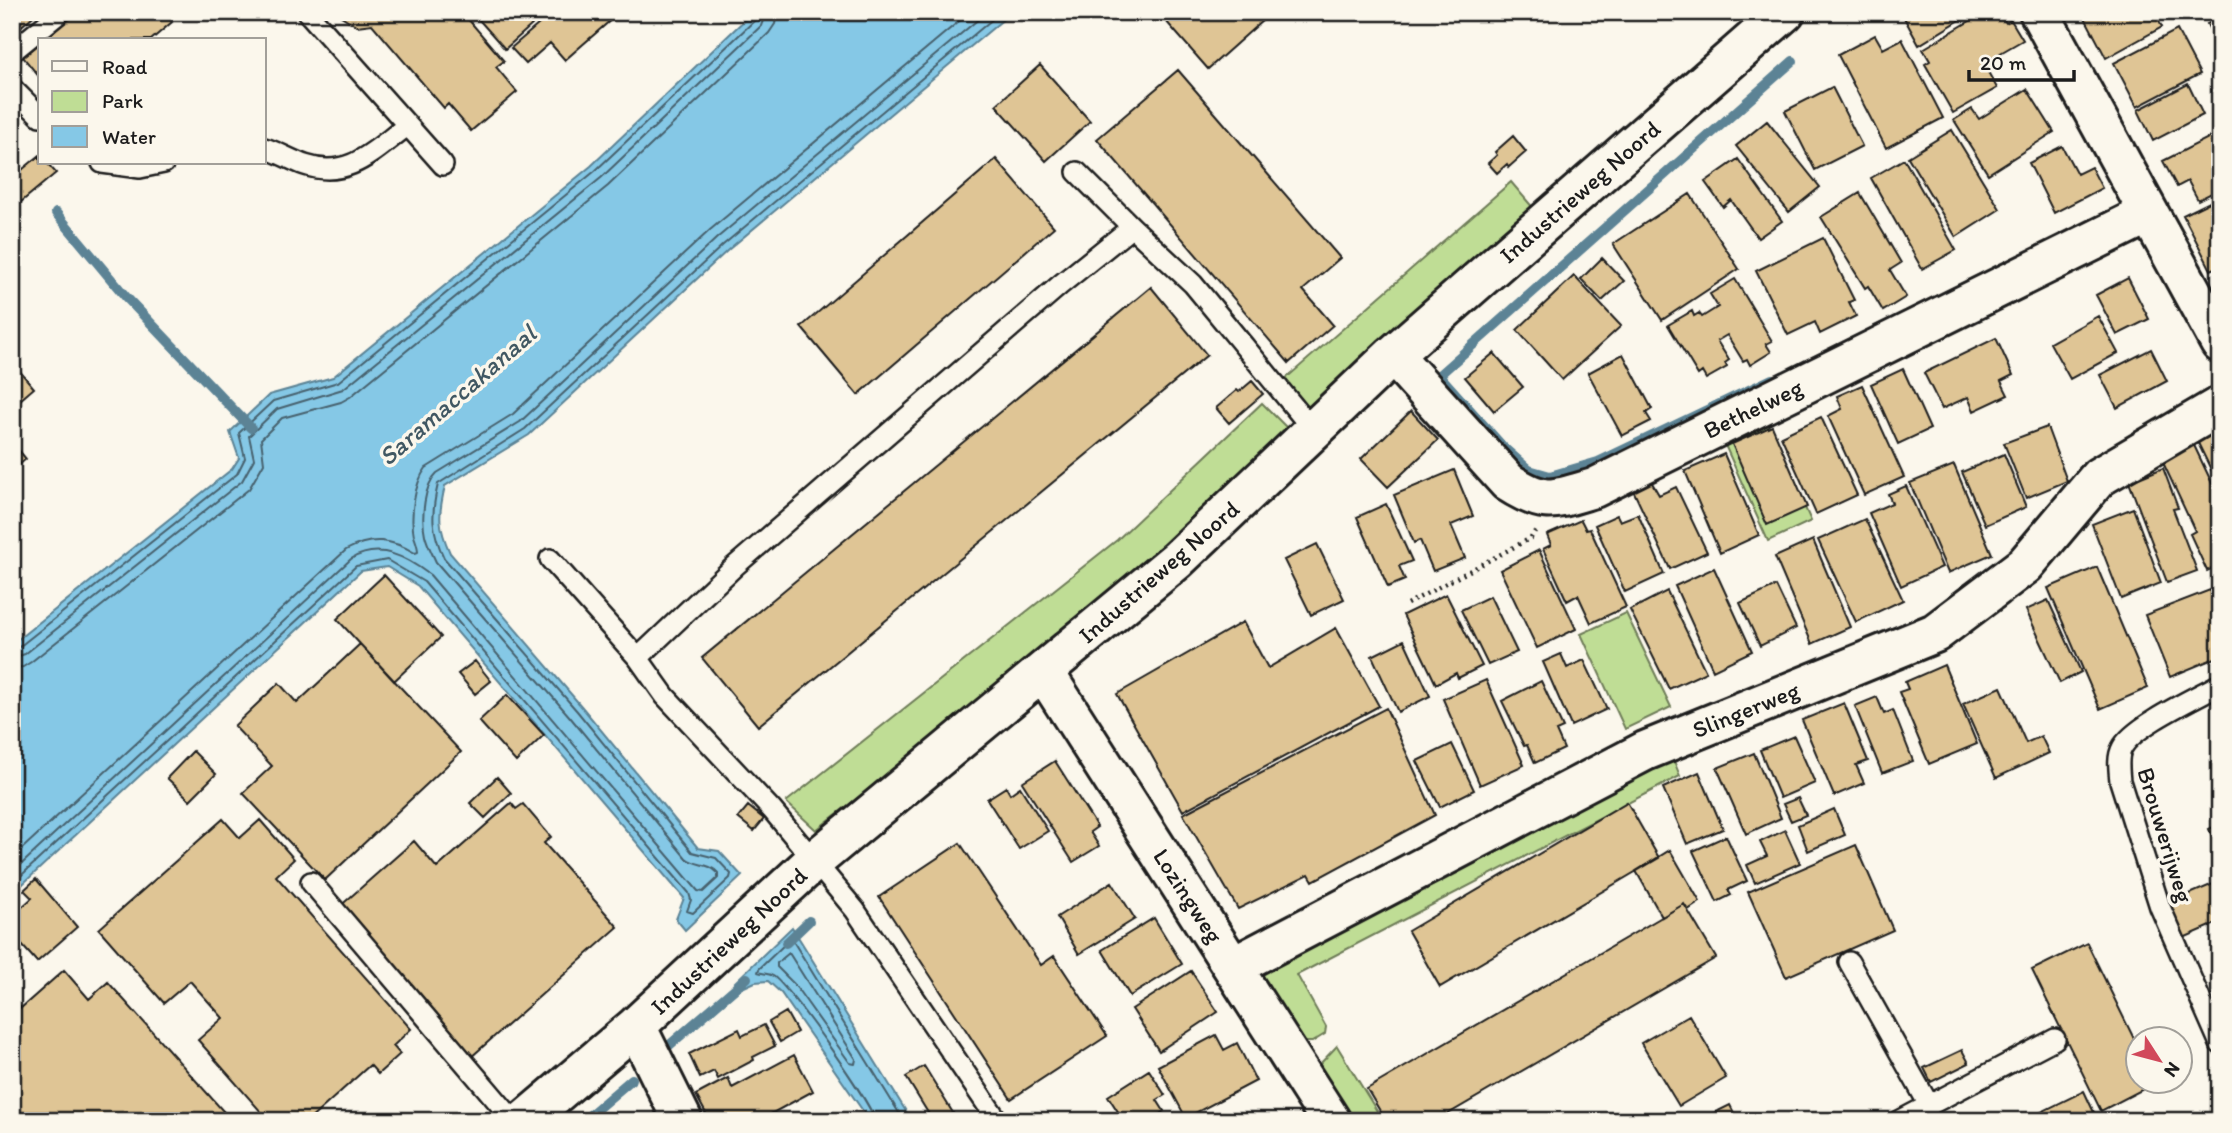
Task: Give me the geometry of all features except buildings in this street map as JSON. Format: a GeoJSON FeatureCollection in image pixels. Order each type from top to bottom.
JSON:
{"type":"FeatureCollection","features":[{"type":"Feature","properties":{"kind":"street","name":"Industrieweg Noord"},"geometry":{"type":"LineString","coordinates":[[524,1121],[636,1026],[814,861],[1177,561],[1393,355],[1786,12]]}},
{"type":"Feature","properties":{"kind":"street"},"geometry":{"type":"LineString","coordinates":[[2039,12],[2220,342]]}},
{"type":"Feature","properties":{"kind":"street","name":"Bethelweg"},"geometry":{"type":"LineString","coordinates":[[1553,500],[1594,488],[2148,214]]}},
{"type":"Feature","properties":{"kind":"street"},"geometry":{"type":"LineString","coordinates":[[1393,355],[1508,482],[1529,495],[1553,500]]}},
{"type":"Feature","properties":{"kind":"street","name":"Slingerweg"},"geometry":{"type":"LineString","coordinates":[[1234,966],[1645,751],[1935,633],[2025,565],[2099,477],[2220,406]]}},
{"type":"Feature","properties":{"kind":"street","name":"Lozingweg"},"geometry":{"type":"LineString","coordinates":[[1044,672],[1331,1121]]}},
{"type":"Feature","properties":{"kind":"street"},"geometry":{"type":"LineString","coordinates":[[636,1026],[682,1121]]}},
{"type":"Feature","properties":{"kind":"lane"},"geometry":{"type":"LineString","coordinates":[[12,52],[61,12]]}},
{"type":"Feature","properties":{"kind":"lane"},"geometry":{"type":"LineString","coordinates":[[307,12],[443,165]]}},
{"type":"Feature","properties":{"kind":"lane"},"geometry":{"type":"LineString","coordinates":[[12,88],[38,114]]}},
{"type":"Feature","properties":{"kind":"lane"},"geometry":{"type":"LineString","coordinates":[[266,149],[305,165],[324,170],[342,169],[354,165],[407,126]]}},
{"type":"Feature","properties":{"kind":"lane"},"geometry":{"type":"LineString","coordinates":[[110,164],[140,168],[159,164]]}},
{"type":"Feature","properties":{"kind":"lane"},"geometry":{"type":"LineString","coordinates":[[1077,172],[1193,284],[1314,430]]}},
{"type":"Feature","properties":{"kind":"lane"},"geometry":{"type":"LineString","coordinates":[[638,658],[735,566],[1060,285],[1132,227]]}},
{"type":"Feature","properties":{"kind":"lane"},"geometry":{"type":"LineString","coordinates":[[550,559],[638,658],[665,696],[772,810],[855,910],[998,1121]]}},
{"type":"Feature","properties":{"kind":"lane","name":"Brouwerijweg"},"geometry":{"type":"LineString","coordinates":[[2220,684],[2140,729],[2122,747],[2118,764],[2120,781],[2160,907],[2220,1044]]}},
{"type":"Feature","properties":{"kind":"lane"},"geometry":{"type":"LineString","coordinates":[[311,882],[514,1121]]}},
{"type":"Feature","properties":{"kind":"lane"},"geometry":{"type":"LineString","coordinates":[[1849,962],[1929,1105]]}},
{"type":"Feature","properties":{"kind":"lane"},"geometry":{"type":"LineString","coordinates":[[1899,1121],[2055,1040]]}},
{"type":"Feature","properties":{"kind":"path"},"geometry":{"type":"LineString","coordinates":[[1407,604],[1531,538],[1553,500]]}},
{"type":"Feature","properties":{"kind":"green space"},"geometry":{"type":"Polygon","coordinates":[[[1511,182],[1534,209],[1308,409],[1284,380],[1511,182]]]}},
{"type":"Feature","properties":{"kind":"green space"},"geometry":{"type":"Polygon","coordinates":[[[1262,403],[1289,430],[1155,558],[1045,653],[816,830],[786,802],[1117,540],[1262,403]]]}},
{"type":"Feature","properties":{"kind":"green space"},"geometry":{"type":"Polygon","coordinates":[[[1763,414],[1811,521],[1768,541],[1720,434],[1763,414]]]}},
{"type":"Feature","properties":{"kind":"green space"},"geometry":{"type":"Polygon","coordinates":[[[1626,613],[1671,707],[1625,729],[1581,634],[1626,613]]]}},
{"type":"Feature","properties":{"kind":"green space"},"geometry":{"type":"Polygon","coordinates":[[[1674,761],[1680,776],[1297,975],[1326,1027],[1325,1034],[1312,1042],[1302,1042],[1266,988],[1262,976],[1264,966],[1653,762],[1674,761]]]}},
{"type":"Feature","properties":{"kind":"green space"},"geometry":{"type":"Polygon","coordinates":[[[1337,1046],[1383,1121],[1345,1121],[1318,1066],[1337,1046]]]}},
{"type":"Feature","properties":{"kind":"water","name":"Saramaccakanaal"},"geometry":{"type":"Polygon","coordinates":[[[753,12],[1012,12],[728,250],[529,435],[445,486],[440,513],[441,528],[450,553],[698,848],[719,851],[742,876],[685,930],[676,919],[684,898],[418,586],[387,567],[361,571],[12,894],[12,644],[232,469],[239,458],[230,432],[269,395],[333,377],[591,166],[753,12]]]}},
{"type":"Feature","properties":{"kind":"water"},"geometry":{"type":"Polygon","coordinates":[[[792,927],[912,1121],[870,1121],[781,993],[768,981],[755,982],[740,989],[734,983],[792,927]]]}},
{"type":"Feature","properties":{"kind":"waterway"},"geometry":{"type":"LineString","coordinates":[[1772,379],[1598,462],[1550,476],[1529,470],[1504,448],[1439,375],[1793,61]]}},
{"type":"Feature","properties":{"kind":"waterway"},"geometry":{"type":"LineString","coordinates":[[56,213],[126,297],[251,428]]}},
{"type":"Feature","properties":{"kind":"waterway"},"geometry":{"type":"LineString","coordinates":[[786,943],[809,921]]}},
{"type":"Feature","properties":{"kind":"waterway"},"geometry":{"type":"LineString","coordinates":[[665,1049],[747,978]]}},
{"type":"Feature","properties":{"kind":"waterway"},"geometry":{"type":"LineString","coordinates":[[583,1121],[632,1079]]}}]}
